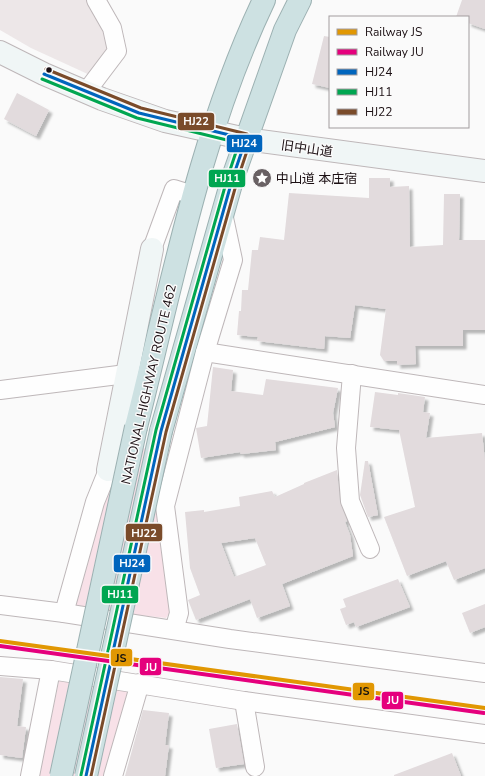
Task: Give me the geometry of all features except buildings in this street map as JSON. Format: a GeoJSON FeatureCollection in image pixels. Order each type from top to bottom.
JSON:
{"type":"FeatureCollection","features":[{"type":"Feature","properties":{"kind":"highway","name":"NATIONAL HIGHWAY ROUTE 462"},"geometry":{"type":"LineString","coordinates":[[61,776],[136,427],[193,195],[213,132],[255,19],[264,0]]}},
{"type":"Feature","properties":{"kind":"highway","name":"NATIONAL HIGHWAY ROUTE 462"},"geometry":{"type":"LineString","coordinates":[[86,776],[161,431],[246,139],[286,30],[300,0]]}},
{"type":"Feature","properties":{"kind":"main road","name":"旧中山道"},"geometry":{"type":"LineString","coordinates":[[0,52],[44,74],[139,113],[213,132],[246,139],[322,150],[485,171]]}},
{"type":"Feature","properties":{"kind":"main road"},"geometry":{"type":"LineString","coordinates":[[108,470],[152,249]]}},
{"type":"Feature","properties":{"kind":"street"},"geometry":{"type":"LineString","coordinates":[[86,92],[117,51],[112,28],[96,0]]}},
{"type":"Feature","properties":{"kind":"street"},"geometry":{"type":"LineString","coordinates":[[152,249],[174,189],[193,195]]}},
{"type":"Feature","properties":{"kind":"street"},"geometry":{"type":"LineString","coordinates":[[174,630],[179,613],[165,506],[205,352],[233,260],[223,214]]}},
{"type":"Feature","properties":{"kind":"street"},"geometry":{"type":"LineString","coordinates":[[205,352],[485,395]]}},
{"type":"Feature","properties":{"kind":"street"},"geometry":{"type":"LineString","coordinates":[[0,390],[126,374]]}},
{"type":"Feature","properties":{"kind":"street"},"geometry":{"type":"LineString","coordinates":[[352,374],[346,448],[350,500],[370,548]]}},
{"type":"Feature","properties":{"kind":"street"},"geometry":{"type":"LineString","coordinates":[[64,613],[95,502],[108,470]]}},
{"type":"Feature","properties":{"kind":"street"},"geometry":{"type":"LineString","coordinates":[[0,605],[485,673]]}},
{"type":"Feature","properties":{"kind":"street"},"geometry":{"type":"LineString","coordinates":[[0,666],[51,670],[140,683],[244,701],[485,734]]}},
{"type":"Feature","properties":{"kind":"street"},"geometry":{"type":"LineString","coordinates":[[30,776],[51,670]]}},
{"type":"Feature","properties":{"kind":"street"},"geometry":{"type":"LineString","coordinates":[[114,776],[140,683]]}},
{"type":"Feature","properties":{"kind":"street"},"geometry":{"type":"LineString","coordinates":[[244,701],[255,767]]}},
{"type":"Feature","properties":{"kind":"shaded area"},"geometry":{"type":"Polygon","coordinates":[[[0,0],[92,0],[108,41],[107,48],[92,76],[31,48],[0,30],[0,0]]]}},
{"type":"Feature","properties":{"kind":"shaded area"},"geometry":{"type":"Polygon","coordinates":[[[119,444],[170,453],[174,606],[166,618],[75,608],[101,503],[110,489],[119,444]]]}},
{"type":"Feature","properties":{"kind":"shaded area"},"geometry":{"type":"Polygon","coordinates":[[[59,681],[132,692],[110,776],[39,776],[59,681]]]}},
{"type":"Feature","properties":{"kind":"rail line","name":"JS"},"geometry":{"type":"LineString","coordinates":[[0,641],[485,708]]}},
{"type":"Feature","properties":{"kind":"rail line","name":"JU"},"geometry":{"type":"LineString","coordinates":[[0,646],[484,713]]}},
{"type":"Feature","properties":{"kind":"transit line","name":"HJ22"},"geometry":{"type":"LineString","coordinates":[[46,69],[141,108],[247,134],[251,139],[238,178],[166,432],[91,776]]}},
{"type":"Feature","properties":{"kind":"transit line","name":"HJ24"},"geometry":{"type":"LineString","coordinates":[[44,74],[139,113],[246,139],[233,177],[161,431],[86,776]]}},
{"type":"Feature","properties":{"kind":"transit line","name":"HJ11"},"geometry":{"type":"LineString","coordinates":[[42,79],[137,118],[239,143],[228,176],[156,430],[81,775]]}},
{"type":"Feature","properties":{"kind":"place","name":"中山道 本庄宿"},"geometry":{"type":"Point","coordinates":[262,178]}}]}
